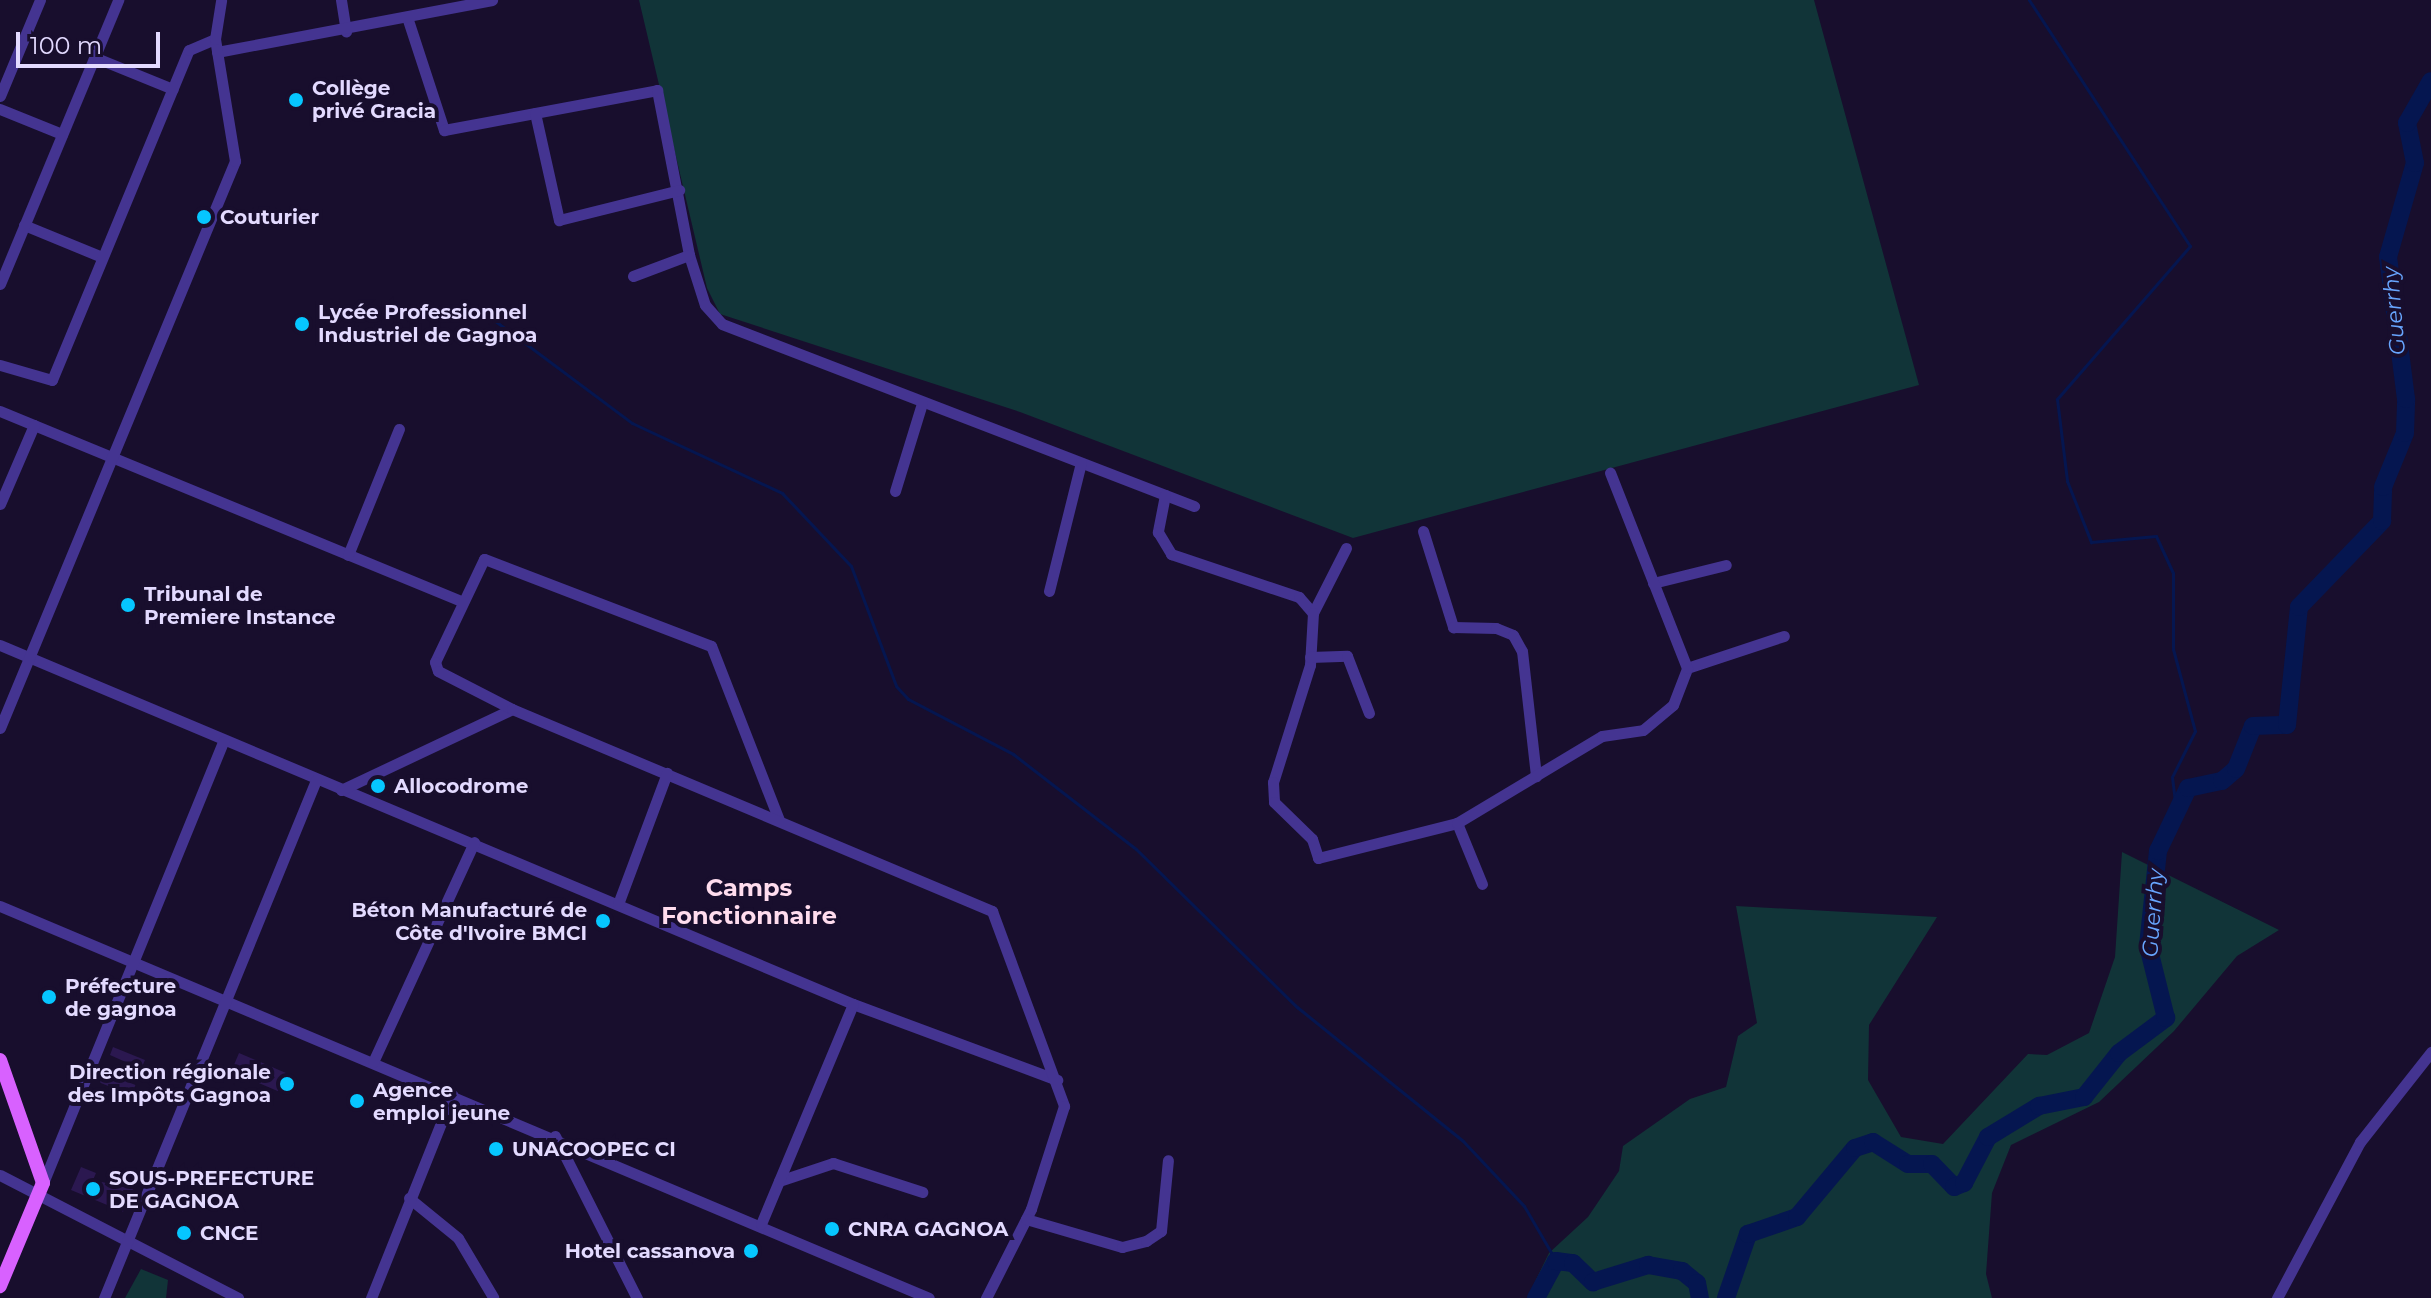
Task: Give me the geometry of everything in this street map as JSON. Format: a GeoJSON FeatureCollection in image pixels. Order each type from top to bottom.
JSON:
{"type":"FeatureCollection","features":[{"type":"Feature","properties":{"kind":"main road"},"geometry":{"type":"LineString","coordinates":[[1,1067],[42,1188],[1,1279]]}},
{"type":"Feature","properties":{"kind":"street"},"geometry":{"type":"LineString","coordinates":[[0,96],[40,0]]}},
{"type":"Feature","properties":{"kind":"street"},"geometry":{"type":"LineString","coordinates":[[0,284],[118,0]]}},
{"type":"Feature","properties":{"kind":"street"},"geometry":{"type":"LineString","coordinates":[[0,728],[235,161],[216,46],[221,0]]}},
{"type":"Feature","properties":{"kind":"street"},"geometry":{"type":"LineString","coordinates":[[341,0],[346,32]]}},
{"type":"Feature","properties":{"kind":"street"},"geometry":{"type":"LineString","coordinates":[[0,365],[49,383],[189,50],[346,32],[492,0]]}},
{"type":"Feature","properties":{"kind":"street"},"geometry":{"type":"LineString","coordinates":[[408,20],[444,130],[657,90],[679,190],[689,255],[705,305],[722,324],[1194,506]]}},
{"type":"Feature","properties":{"kind":"street"},"geometry":{"type":"LineString","coordinates":[[94,57],[173,89]]}},
{"type":"Feature","properties":{"kind":"street"},"geometry":{"type":"LineString","coordinates":[[0,109],[62,134]]}},
{"type":"Feature","properties":{"kind":"street"},"geometry":{"type":"LineString","coordinates":[[535,113],[559,220],[679,190]]}},
{"type":"Feature","properties":{"kind":"street"},"geometry":{"type":"LineString","coordinates":[[24,225],[102,257]]}},
{"type":"Feature","properties":{"kind":"street"},"geometry":{"type":"LineString","coordinates":[[633,276],[689,255]]}},
{"type":"Feature","properties":{"kind":"street"},"geometry":{"type":"LineString","coordinates":[[895,491],[922,403]]}},
{"type":"Feature","properties":{"kind":"street"},"geometry":{"type":"LineString","coordinates":[[0,411],[462,601]]}},
{"type":"Feature","properties":{"kind":"street"},"geometry":{"type":"LineString","coordinates":[[0,504],[34,425]]}},
{"type":"Feature","properties":{"kind":"street"},"geometry":{"type":"LineString","coordinates":[[348,555],[399,429]]}},
{"type":"Feature","properties":{"kind":"street"},"geometry":{"type":"LineString","coordinates":[[1049,591],[1081,463]]}},
{"type":"Feature","properties":{"kind":"street"},"geometry":{"type":"LineString","coordinates":[[1346,548],[1313,613],[1310,657],[1273,782],[1274,802],[1312,839],[1318,858],[1457,823],[1602,736],[1643,730],[1673,705],[1687,668],[1610,473]]}},
{"type":"Feature","properties":{"kind":"street"},"geometry":{"type":"LineString","coordinates":[[1165,495],[1158,532],[1171,554],[1299,597],[1313,613]]}},
{"type":"Feature","properties":{"kind":"street"},"geometry":{"type":"LineString","coordinates":[[1423,531],[1453,627],[1496,628],[1513,635],[1522,651],[1536,776]]}},
{"type":"Feature","properties":{"kind":"street"},"geometry":{"type":"LineString","coordinates":[[779,820],[711,646],[492,556],[462,601],[435,668],[512,709],[992,911],[1058,1080],[1064,1106],[1026,1219],[986,1298]]}},
{"type":"Feature","properties":{"kind":"street"},"geometry":{"type":"LineString","coordinates":[[1653,583],[1726,565]]}},
{"type":"Feature","properties":{"kind":"street"},"geometry":{"type":"LineString","coordinates":[[1687,668],[1784,636]]}},
{"type":"Feature","properties":{"kind":"street"},"geometry":{"type":"LineString","coordinates":[[0,645],[853,1004],[1058,1080]]}},
{"type":"Feature","properties":{"kind":"street"},"geometry":{"type":"LineString","coordinates":[[1310,657],[1347,656],[1369,713]]}},
{"type":"Feature","properties":{"kind":"street"},"geometry":{"type":"LineString","coordinates":[[341,790],[512,709]]}},
{"type":"Feature","properties":{"kind":"street"},"geometry":{"type":"LineString","coordinates":[[42,1188],[223,741]]}},
{"type":"Feature","properties":{"kind":"street"},"geometry":{"type":"LineString","coordinates":[[618,904],[667,773]]}},
{"type":"Feature","properties":{"kind":"street"},"geometry":{"type":"LineString","coordinates":[[104,1298],[316,780]]}},
{"type":"Feature","properties":{"kind":"street"},"geometry":{"type":"LineString","coordinates":[[1457,823],[1482,884]]}},
{"type":"Feature","properties":{"kind":"street"},"geometry":{"type":"LineString","coordinates":[[373,1062],[474,842]]}},
{"type":"Feature","properties":{"kind":"street"},"geometry":{"type":"LineString","coordinates":[[0,906],[226,1003],[555,1136],[929,1298]]}},
{"type":"Feature","properties":{"kind":"street"},"geometry":{"type":"LineString","coordinates":[[761,1224],[853,1004]]}},
{"type":"Feature","properties":{"kind":"street"},"geometry":{"type":"LineString","coordinates":[[2277,1298],[2360,1142],[2431,1052]]}},
{"type":"Feature","properties":{"kind":"street"},"geometry":{"type":"LineString","coordinates":[[371,1298],[452,1095]]}},
{"type":"Feature","properties":{"kind":"street"},"geometry":{"type":"LineString","coordinates":[[555,1136],[637,1298]]}},
{"type":"Feature","properties":{"kind":"street"},"geometry":{"type":"LineString","coordinates":[[1026,1219],[1110,1245],[1146,1241],[1161,1231],[1168,1160]]}},
{"type":"Feature","properties":{"kind":"street"},"geometry":{"type":"LineString","coordinates":[[779,1181],[833,1163],[922,1192]]}},
{"type":"Feature","properties":{"kind":"street"},"geometry":{"type":"LineString","coordinates":[[0,1175],[42,1188],[127,1244],[238,1298]]}},
{"type":"Feature","properties":{"kind":"street"},"geometry":{"type":"LineString","coordinates":[[409,1198],[458,1238],[493,1297]]}},
{"type":"Feature","properties":{"kind":"green space"},"geometry":{"type":"Polygon","coordinates":[[[639,0],[1814,0],[1919,385],[1353,538],[1020,412],[720,314],[707,288],[639,0]]]}},
{"type":"Feature","properties":{"kind":"green space"},"geometry":{"type":"Polygon","coordinates":[[[2122,852],[2279,930],[2237,956],[2174,1031],[2099,1102],[2011,1145],[1992,1193],[1986,1274],[1992,1298],[1527,1298],[1549,1253],[1588,1217],[1619,1171],[1623,1146],[1690,1099],[1726,1087],[1738,1036],[1757,1023],[1736,906],[1937,917],[1869,1025],[1868,1080],[1901,1137],[1943,1144],[2028,1054],[2047,1055],[2089,1033],[2115,957],[2122,852]]]}},
{"type":"Feature","properties":{"kind":"green space"},"geometry":{"type":"Polygon","coordinates":[[[141,1269],[168,1280],[166,1298],[125,1298],[141,1269]]]}},
{"type":"Feature","properties":{"kind":"building"},"geometry":{"type":"Polygon","coordinates":[[[113,1047],[145,1060],[141,1069],[110,1055],[113,1047]]]}},
{"type":"Feature","properties":{"kind":"building","name":"Direction régionale des Impôts Gagnoa"},"geometry":{"type":"Polygon","coordinates":[[[239,1053],[286,1073],[278,1091],[231,1071],[239,1053]]]}},
{"type":"Feature","properties":{"kind":"building"},"geometry":{"type":"Polygon","coordinates":[[[103,1072],[135,1085],[131,1095],[99,1082],[103,1072]]]}},
{"type":"Feature","properties":{"kind":"building","name":"SOUS-PREFECTURE DE GAGNOA"},"geometry":{"type":"Polygon","coordinates":[[[81,1167],[96,1173],[93,1180],[133,1189],[124,1212],[71,1190],[81,1167]]]}},
{"type":"Feature","properties":{"kind":"waterway"},"geometry":{"type":"LineString","coordinates":[[2029,0],[2190,246],[2057,399],[2067,481],[2091,542],[2156,536],[2173,573],[2173,649],[2195,731],[2172,777],[2176,811]]}},
{"type":"Feature","properties":{"kind":"waterway","name":"Guerrhy"},"geometry":{"type":"LineString","coordinates":[[1726,1298],[1748,1234],[1797,1217],[1855,1148],[1873,1142],[1908,1164],[1932,1164],[1954,1187],[1964,1183],[1988,1137],[2039,1106],[2084,1097],[2119,1053],[2166,1018],[2148,946],[2158,851],[2188,788],[2222,781],[2236,769],[2253,726],[2287,725],[2299,607],[2382,521],[2383,487],[2405,433],[2406,399],[2388,257],[2415,163],[2407,123],[2431,81]]}},
{"type":"Feature","properties":{"kind":"waterway"},"geometry":{"type":"LineString","coordinates":[[479,309],[632,423],[782,493],[851,566],[896,686],[908,699],[1013,754],[1136,849],[1297,1007],[1463,1141],[1524,1206],[1556,1261]]}},
{"type":"Feature","properties":{"kind":"waterway","name":"Guerrhy"},"geometry":{"type":"LineString","coordinates":[[1536,1298],[1556,1261],[1573,1263],[1593,1282],[1648,1265],[1682,1271],[1697,1283],[1700,1298]]}},
{"type":"Feature","properties":{"kind":"place","name":"Collège privé Gracia"},"geometry":{"type":"Point","coordinates":[296,100]}},
{"type":"Feature","properties":{"kind":"place","name":"Couturier"},"geometry":{"type":"Point","coordinates":[204,217]}},
{"type":"Feature","properties":{"kind":"place","name":"Lycée Professionnel Industriel de Gagnoa"},"geometry":{"type":"Point","coordinates":[302,324]}},
{"type":"Feature","properties":{"kind":"place","name":"Tribunal de Premiere Instance"},"geometry":{"type":"Point","coordinates":[128,605]}},
{"type":"Feature","properties":{"kind":"place","name":"Allocodrome"},"geometry":{"type":"Point","coordinates":[378,786]}},
{"type":"Feature","properties":{"kind":"place","name":"Béton Manufacturé de Côte d'Ivoire BMCI"},"geometry":{"type":"Point","coordinates":[603,921]}},
{"type":"Feature","properties":{"kind":"place","name":"Préfecture de gagnoa"},"geometry":{"type":"Point","coordinates":[49,997]}},
{"type":"Feature","properties":{"kind":"place","name":"Direction régionale des Impôts Gagnoa"},"geometry":{"type":"Point","coordinates":[287,1084]}},
{"type":"Feature","properties":{"kind":"place","name":"Agence emploi jeune"},"geometry":{"type":"Point","coordinates":[357,1101]}},
{"type":"Feature","properties":{"kind":"place","name":"UNACOOPEC CI"},"geometry":{"type":"Point","coordinates":[496,1149]}},
{"type":"Feature","properties":{"kind":"place","name":"SOUS-PREFECTURE DE GAGNOA"},"geometry":{"type":"Point","coordinates":[93,1189]}},
{"type":"Feature","properties":{"kind":"place","name":"CNRA GAGNOA"},"geometry":{"type":"Point","coordinates":[832,1229]}},
{"type":"Feature","properties":{"kind":"place","name":"CNCE"},"geometry":{"type":"Point","coordinates":[184,1233]}},
{"type":"Feature","properties":{"kind":"place","name":"Hotel cassanova"},"geometry":{"type":"Point","coordinates":[751,1251]}},
{"type":"Feature","properties":{"kind":"district","name":"Camps Fonctionnaire"},"geometry":{"type":"Point","coordinates":[749,902]}}]}
